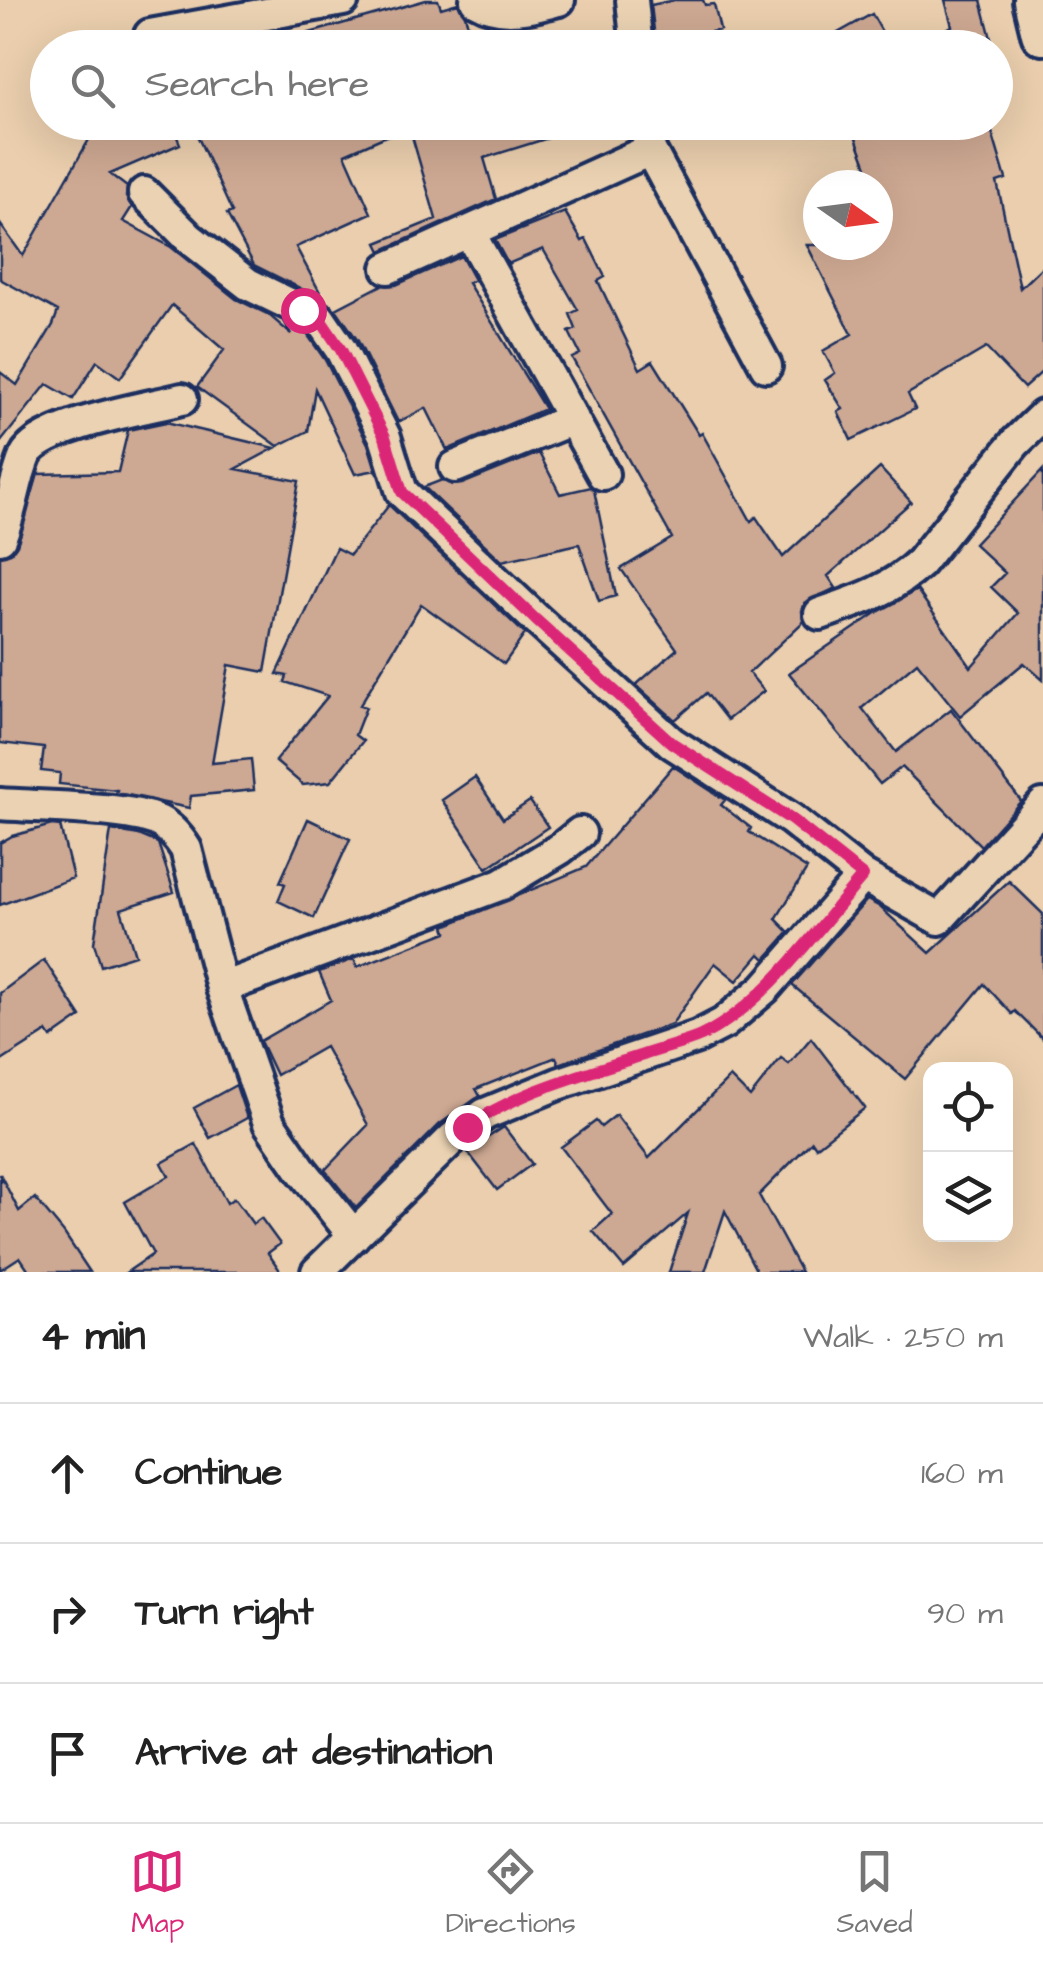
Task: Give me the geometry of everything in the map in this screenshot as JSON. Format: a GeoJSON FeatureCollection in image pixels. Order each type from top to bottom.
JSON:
{"type":"FeatureCollection","features":[{"type":"Feature","properties":{"kind":"street"},"geometry":{"type":"LineString","coordinates":[[178,30],[343,0]]}},
{"type":"Feature","properties":{"kind":"street"},"geometry":{"type":"LineString","coordinates":[[476,0],[491,8],[515,10],[560,0]]}},
{"type":"Feature","properties":{"kind":"street"},"geometry":{"type":"LineString","coordinates":[[632,0],[634,30]]}},
{"type":"Feature","properties":{"kind":"street"},"geometry":{"type":"LineString","coordinates":[[1035,0],[1043,34]]}},
{"type":"Feature","properties":{"kind":"street"},"geometry":{"type":"LineString","coordinates":[[388,268],[469,232],[641,140]]}},
{"type":"Feature","properties":{"kind":"street"},"geometry":{"type":"LineString","coordinates":[[650,140],[766,366]]}},
{"type":"Feature","properties":{"kind":"street"},"geometry":{"type":"LineString","coordinates":[[144,194],[189,238],[248,284],[320,319],[341,350],[385,437],[402,492],[536,620],[672,743],[792,820],[863,876],[939,919],[1043,806]]}},
{"type":"Feature","properties":{"kind":"street"},"geometry":{"type":"LineString","coordinates":[[469,232],[604,474]]}},
{"type":"Feature","properties":{"kind":"street"},"geometry":{"type":"LineString","coordinates":[[0,538],[26,455],[35,442],[69,428],[182,398]]}},
{"type":"Feature","properties":{"kind":"street"},"geometry":{"type":"LineString","coordinates":[[820,614],[869,597],[903,579],[920,564],[1015,443],[1043,416]]}},
{"type":"Feature","properties":{"kind":"street"},"geometry":{"type":"LineString","coordinates":[[455,467],[573,419]]}},
{"type":"Feature","properties":{"kind":"street"},"geometry":{"type":"LineString","coordinates":[[0,804],[135,815],[158,822],[178,837],[186,848],[222,988],[269,1123],[354,1236]]}},
{"type":"Feature","properties":{"kind":"street"},"geometry":{"type":"LineString","coordinates":[[222,988],[502,884],[560,849],[580,832]]}},
{"type":"Feature","properties":{"kind":"street"},"geometry":{"type":"LineString","coordinates":[[317,1272],[453,1138],[485,1114],[588,1073],[698,1038],[724,1023],[765,988],[863,876]]}},
{"type":"Feature","properties":{"kind":"building"},"geometry":{"type":"Polygon","coordinates":[[[438,0],[441,8],[458,3],[470,30],[320,30],[438,0]]]}},
{"type":"Feature","properties":{"kind":"building"},"geometry":{"type":"Polygon","coordinates":[[[703,0],[705,5],[714,4],[720,30],[654,30],[651,5],[703,0]]]}},
{"type":"Feature","properties":{"kind":"building"},"geometry":{"type":"Polygon","coordinates":[[[945,0],[981,0],[989,30],[944,30],[952,26],[945,0]]]}},
{"type":"Feature","properties":{"kind":"building"},"geometry":{"type":"Polygon","coordinates":[[[872,14],[881,30],[843,30],[872,14]]]}},
{"type":"Feature","properties":{"kind":"building"},"geometry":{"type":"Polygon","coordinates":[[[89,140],[178,140],[180,144],[110,174],[127,187],[126,197],[132,207],[123,221],[171,247],[236,299],[269,315],[291,334],[285,323],[307,334],[325,360],[368,444],[376,470],[355,474],[315,389],[308,431],[278,446],[197,387],[224,350],[172,305],[120,378],[97,361],[73,399],[47,384],[0,443],[0,372],[17,385],[58,311],[0,279],[0,224],[23,256],[89,140]]]}},
{"type":"Feature","properties":{"kind":"building"},"geometry":{"type":"Polygon","coordinates":[[[199,140],[377,140],[345,154],[371,213],[296,247],[324,300],[254,265],[227,214],[232,212],[199,140]]]}},
{"type":"Feature","properties":{"kind":"building"},"geometry":{"type":"Polygon","coordinates":[[[413,140],[542,140],[484,158],[496,199],[381,251],[377,243],[436,219],[413,140]]]}},
{"type":"Feature","properties":{"kind":"building"},"geometry":{"type":"Polygon","coordinates":[[[857,140],[994,140],[1006,179],[997,182],[1020,288],[1043,266],[1043,371],[1024,388],[986,348],[908,394],[915,409],[851,440],[838,412],[843,409],[825,380],[835,373],[823,351],[852,334],[815,260],[893,260],[893,170],[868,170],[857,140]]]}},
{"type":"Feature","properties":{"kind":"building"},"geometry":{"type":"Polygon","coordinates":[[[565,212],[582,241],[586,239],[605,277],[598,281],[640,369],[653,361],[699,435],[702,433],[751,521],[756,517],[783,557],[880,468],[911,502],[828,576],[836,588],[805,603],[803,622],[749,673],[764,691],[727,720],[706,693],[675,720],[636,685],[677,649],[621,569],[672,538],[572,358],[580,354],[569,332],[576,329],[570,314],[578,310],[543,249],[508,264],[495,240],[565,212]]]}},
{"type":"Feature","properties":{"kind":"building"},"geometry":{"type":"Polygon","coordinates":[[[461,256],[474,280],[468,283],[545,409],[447,450],[426,408],[398,422],[358,341],[336,309],[382,285],[396,285],[461,256]]]}},
{"type":"Feature","properties":{"kind":"building"},"geometry":{"type":"Polygon","coordinates":[[[166,422],[275,448],[236,469],[299,481],[265,672],[229,665],[212,763],[251,759],[254,790],[191,796],[189,808],[116,793],[117,790],[59,784],[60,773],[41,771],[44,748],[0,743],[0,556],[11,553],[17,545],[38,474],[118,472],[128,430],[166,422]]]}},
{"type":"Feature","properties":{"kind":"building"},"geometry":{"type":"Polygon","coordinates":[[[539,453],[560,494],[591,487],[594,490],[616,596],[599,601],[579,544],[502,561],[424,487],[442,480],[462,484],[539,453]]]}},
{"type":"Feature","properties":{"kind":"building"},"geometry":{"type":"Polygon","coordinates":[[[1043,470],[1043,680],[1024,663],[960,716],[917,662],[862,708],[896,752],[951,709],[1021,801],[981,846],[902,767],[880,784],[789,673],[917,590],[971,667],[1018,613],[991,587],[1005,573],[974,544],[1043,470]]]}},
{"type":"Feature","properties":{"kind":"building"},"geometry":{"type":"Polygon","coordinates":[[[389,505],[525,634],[504,664],[421,604],[360,705],[366,707],[355,735],[363,741],[330,782],[303,785],[275,761],[328,696],[285,682],[287,676],[277,674],[336,548],[350,555],[389,505]]]}},
{"type":"Feature","properties":{"kind":"building"},"geometry":{"type":"Polygon","coordinates":[[[673,766],[725,800],[721,805],[751,828],[749,832],[807,869],[776,919],[789,932],[765,959],[760,954],[737,981],[715,963],[672,1024],[559,1064],[556,1057],[476,1089],[480,1096],[440,1124],[356,1208],[325,1170],[368,1125],[325,1047],[276,1075],[260,1041],[331,1000],[319,972],[354,959],[357,967],[447,932],[445,926],[586,867],[673,766]]]}},
{"type":"Feature","properties":{"kind":"building"},"geometry":{"type":"Polygon","coordinates":[[[475,777],[503,819],[530,801],[548,827],[487,868],[442,800],[475,777]]]}},
{"type":"Feature","properties":{"kind":"building"},"geometry":{"type":"Polygon","coordinates":[[[308,819],[350,839],[314,918],[278,901],[285,884],[280,882],[308,819]]]}},
{"type":"Feature","properties":{"kind":"building"},"geometry":{"type":"Polygon","coordinates":[[[52,825],[60,826],[73,878],[0,905],[0,843],[52,825]]]}},
{"type":"Feature","properties":{"kind":"building"},"geometry":{"type":"Polygon","coordinates":[[[111,830],[158,843],[174,892],[121,909],[135,955],[101,966],[94,943],[111,830]]]}},
{"type":"Feature","properties":{"kind":"building"},"geometry":{"type":"Polygon","coordinates":[[[1009,881],[1043,914],[1043,1039],[984,984],[905,1079],[792,985],[867,900],[880,907],[930,953],[1009,881]]]}},
{"type":"Feature","properties":{"kind":"building"},"geometry":{"type":"Polygon","coordinates":[[[44,960],[81,1017],[51,1038],[47,1032],[0,1062],[0,993],[44,960]]]}},
{"type":"Feature","properties":{"kind":"building"},"geometry":{"type":"Polygon","coordinates":[[[811,1038],[865,1108],[816,1147],[812,1141],[759,1195],[801,1272],[757,1272],[725,1211],[705,1272],[669,1272],[688,1213],[624,1268],[593,1231],[612,1214],[561,1147],[596,1121],[601,1127],[616,1115],[649,1158],[730,1077],[750,1097],[781,1058],[789,1064],[811,1038]]]}},
{"type":"Feature","properties":{"kind":"building"},"geometry":{"type":"Polygon","coordinates":[[[236,1085],[247,1118],[210,1138],[194,1108],[236,1085]]]}},
{"type":"Feature","properties":{"kind":"building"},"geometry":{"type":"Polygon","coordinates":[[[504,1127],[532,1164],[497,1190],[467,1151],[504,1127]]]}},
{"type":"Feature","properties":{"kind":"building"},"geometry":{"type":"Polygon","coordinates":[[[196,1144],[227,1203],[234,1198],[253,1224],[261,1218],[280,1244],[268,1253],[281,1272],[127,1272],[153,1254],[125,1202],[169,1176],[162,1163],[196,1144]]]}},
{"type":"Feature","properties":{"kind":"building"},"geometry":{"type":"Polygon","coordinates":[[[0,1174],[19,1211],[35,1198],[90,1272],[30,1272],[20,1257],[0,1270],[0,1174]]]}},
{"type":"Feature","properties":{"kind":"route"},"geometry":{"type":"LineString","coordinates":[[303,310],[320,319],[341,350],[385,437],[402,492],[672,743],[792,820],[863,876],[765,988],[724,1023],[698,1038],[558,1084],[485,1114],[467,1127]]}}]}
